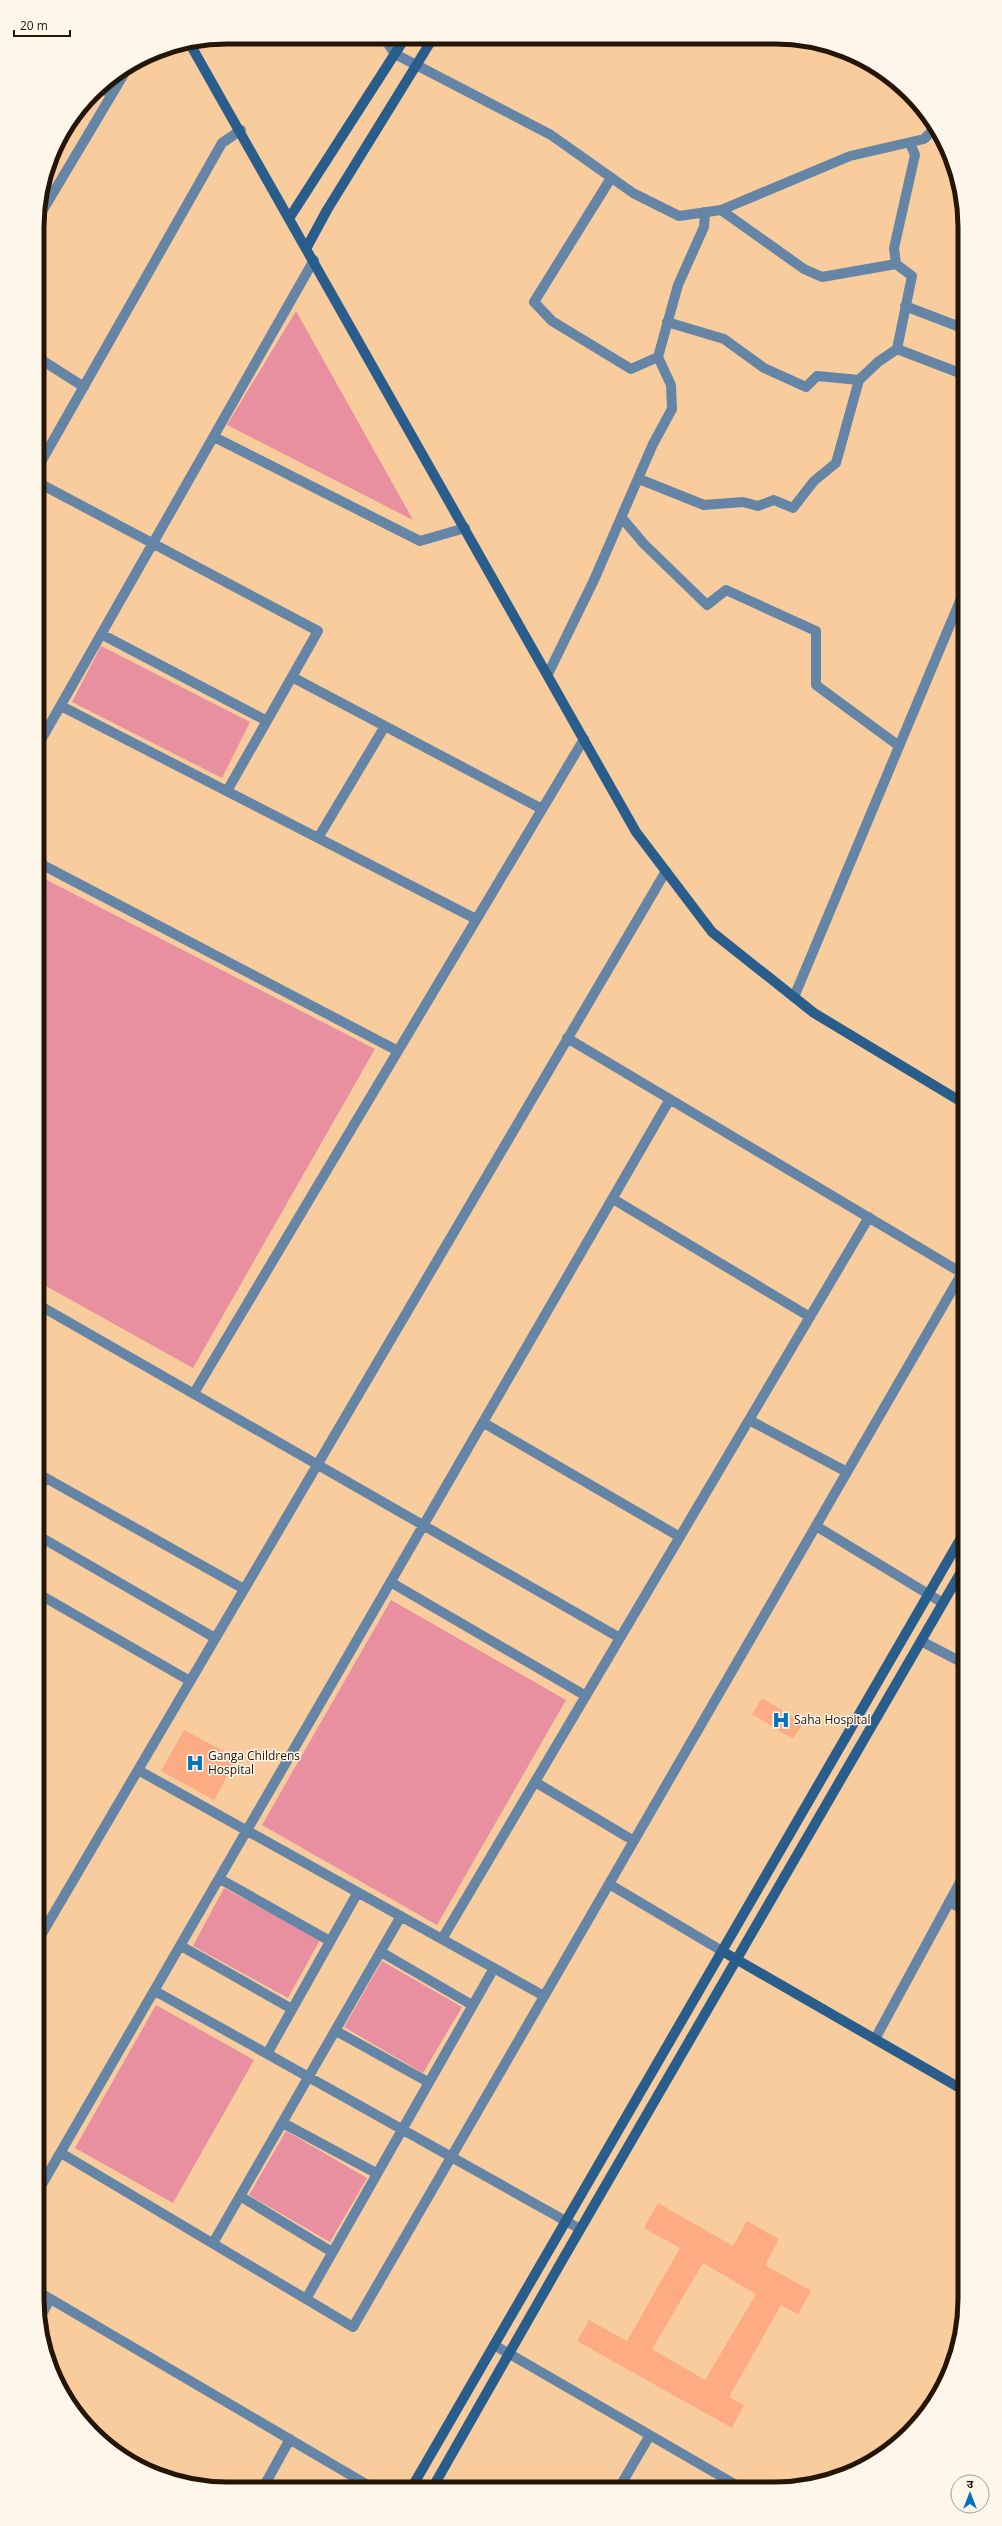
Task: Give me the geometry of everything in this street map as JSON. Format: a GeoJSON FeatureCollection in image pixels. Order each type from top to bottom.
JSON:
{"type":"FeatureCollection","features":[{"type":"Feature","properties":{"kind":"street"},"geometry":{"type":"LineString","coordinates":[[388,44],[394,54],[551,135],[633,193],[679,216],[721,210],[850,156],[924,140],[932,132]]}},
{"type":"Feature","properties":{"kind":"street"},"geometry":{"type":"LineString","coordinates":[[290,217],[401,44]]}},
{"type":"Feature","properties":{"kind":"street"},"geometry":{"type":"LineString","coordinates":[[307,247],[327,210],[429,44]]}},
{"type":"Feature","properties":{"kind":"street"},"geometry":{"type":"LineString","coordinates":[[192,48],[241,130],[636,832],[712,932],[814,1013],[958,1100]]}},
{"type":"Feature","properties":{"kind":"street"},"geometry":{"type":"LineString","coordinates":[[46,205],[122,77]]}},
{"type":"Feature","properties":{"kind":"street"},"geometry":{"type":"LineString","coordinates":[[105,90],[112,94]]}},
{"type":"Feature","properties":{"kind":"street"},"geometry":{"type":"LineString","coordinates":[[44,456],[222,143],[241,130]]}},
{"type":"Feature","properties":{"kind":"street"},"geometry":{"type":"LineString","coordinates":[[639,478],[704,505],[743,502],[758,506],[774,500],[793,508],[814,481],[836,463],[859,380],[878,362],[896,349],[912,276],[896,264],[894,248],[915,155],[910,143]]}},
{"type":"Feature","properties":{"kind":"street"},"geometry":{"type":"LineString","coordinates":[[612,178],[534,302],[552,321],[632,369],[658,357]]}},
{"type":"Feature","properties":{"kind":"street"},"geometry":{"type":"LineString","coordinates":[[721,210],[804,269],[822,277],[896,264]]}},
{"type":"Feature","properties":{"kind":"street"},"geometry":{"type":"LineString","coordinates":[[548,674],[594,580],[653,444],[672,409],[671,385],[658,357],[678,285],[704,227],[705,212]]}},
{"type":"Feature","properties":{"kind":"street"},"geometry":{"type":"LineString","coordinates":[[44,735],[314,260]]}},
{"type":"Feature","properties":{"kind":"street"},"geometry":{"type":"LineString","coordinates":[[905,306],[958,326]]}},
{"type":"Feature","properties":{"kind":"street"},"geometry":{"type":"LineString","coordinates":[[667,322],[724,339],[764,368],[806,387],[817,376],[859,380]]}},
{"type":"Feature","properties":{"kind":"street"},"geometry":{"type":"LineString","coordinates":[[896,349],[958,372]]}},
{"type":"Feature","properties":{"kind":"street"},"geometry":{"type":"LineString","coordinates":[[44,361],[84,387]]}},
{"type":"Feature","properties":{"kind":"street"},"geometry":{"type":"LineString","coordinates":[[214,437],[420,541],[465,528]]}},
{"type":"Feature","properties":{"kind":"street"},"geometry":{"type":"LineString","coordinates":[[44,486],[318,631],[227,791]]}},
{"type":"Feature","properties":{"kind":"street"},"geometry":{"type":"LineString","coordinates":[[622,518],[644,544],[707,605],[726,590],[816,631],[816,685],[899,746]]}},
{"type":"Feature","properties":{"kind":"street"},"geometry":{"type":"LineString","coordinates":[[794,997],[958,606]]}},
{"type":"Feature","properties":{"kind":"street"},"geometry":{"type":"LineString","coordinates":[[101,634],[267,721]]}},
{"type":"Feature","properties":{"kind":"street"},"geometry":{"type":"LineString","coordinates":[[292,677],[542,810]]}},
{"type":"Feature","properties":{"kind":"street"},"geometry":{"type":"LineString","coordinates":[[60,706],[476,919]]}},
{"type":"Feature","properties":{"kind":"street"},"geometry":{"type":"LineString","coordinates":[[318,838],[385,726]]}},
{"type":"Feature","properties":{"kind":"street"},"geometry":{"type":"LineString","coordinates":[[194,1393],[584,738]]}},
{"type":"Feature","properties":{"kind":"street"},"geometry":{"type":"LineString","coordinates":[[44,865],[398,1051]]}},
{"type":"Feature","properties":{"kind":"street"},"geometry":{"type":"LineString","coordinates":[[44,1930],[666,871]]}},
{"type":"Feature","properties":{"kind":"street"},"geometry":{"type":"LineString","coordinates":[[567,1038],[958,1271]]}},
{"type":"Feature","properties":{"kind":"street"},"geometry":{"type":"LineString","coordinates":[[44,2181],[425,1526],[670,1099]]}},
{"type":"Feature","properties":{"kind":"street"},"geometry":{"type":"LineString","coordinates":[[613,1199],[810,1317]]}},
{"type":"Feature","properties":{"kind":"street"},"geometry":{"type":"LineString","coordinates":[[442,1939],[869,1217]]}},
{"type":"Feature","properties":{"kind":"street"},"geometry":{"type":"LineString","coordinates":[[60,2153],[353,2327],[958,1280]]}},
{"type":"Feature","properties":{"kind":"street"},"geometry":{"type":"LineString","coordinates":[[44,1308],[318,1463],[620,1638]]}},
{"type":"Feature","properties":{"kind":"street"},"geometry":{"type":"LineString","coordinates":[[749,1420],[847,1472]]}},
{"type":"Feature","properties":{"kind":"street"},"geometry":{"type":"LineString","coordinates":[[484,1423],[680,1536]]}},
{"type":"Feature","properties":{"kind":"street"},"geometry":{"type":"LineString","coordinates":[[44,1478],[244,1589]]}},
{"type":"Feature","properties":{"kind":"street"},"geometry":{"type":"LineString","coordinates":[[816,1526],[943,1603]]}},
{"type":"Feature","properties":{"kind":"street"},"geometry":{"type":"LineString","coordinates":[[44,1539],[215,1638]]}},
{"type":"Feature","properties":{"kind":"street"},"geometry":{"type":"LineString","coordinates":[[415,2482],[958,1543]]}},
{"type":"Feature","properties":{"kind":"street"},"geometry":{"type":"LineString","coordinates":[[436,2482],[580,2229],[958,1578]]}},
{"type":"Feature","properties":{"kind":"street"},"geometry":{"type":"LineString","coordinates":[[392,1583],[586,1696]]}},
{"type":"Feature","properties":{"kind":"street"},"geometry":{"type":"LineString","coordinates":[[44,1597],[190,1681]]}},
{"type":"Feature","properties":{"kind":"street"},"geometry":{"type":"LineString","coordinates":[[921,1641],[958,1660]]}},
{"type":"Feature","properties":{"kind":"street"},"geometry":{"type":"LineString","coordinates":[[138,1770],[544,1996]]}},
{"type":"Feature","properties":{"kind":"street"},"geometry":{"type":"LineString","coordinates":[[535,1782],[634,1841]]}},
{"type":"Feature","properties":{"kind":"street"},"geometry":{"type":"LineString","coordinates":[[220,1879],[330,1941]]}},
{"type":"Feature","properties":{"kind":"street"},"geometry":{"type":"LineString","coordinates":[[609,1884],[958,2087]]}},
{"type":"Feature","properties":{"kind":"street"},"geometry":{"type":"LineString","coordinates":[[875,2039],[958,1886]]}},
{"type":"Feature","properties":{"kind":"street"},"geometry":{"type":"LineString","coordinates":[[267,2054],[358,1892]]}},
{"type":"Feature","properties":{"kind":"street"},"geometry":{"type":"LineString","coordinates":[[949,1902],[958,1906]]}},
{"type":"Feature","properties":{"kind":"street"},"geometry":{"type":"LineString","coordinates":[[213,2243],[382,1952],[401,1916]]}},
{"type":"Feature","properties":{"kind":"street"},"geometry":{"type":"LineString","coordinates":[[181,1946],[292,2009]]}},
{"type":"Feature","properties":{"kind":"street"},"geometry":{"type":"LineString","coordinates":[[382,1952],[472,2005]]}},
{"type":"Feature","properties":{"kind":"street"},"geometry":{"type":"LineString","coordinates":[[306,2299],[376,2173],[494,1968]]}},
{"type":"Feature","properties":{"kind":"street"},"geometry":{"type":"LineString","coordinates":[[154,1991],[580,2229]]}},
{"type":"Feature","properties":{"kind":"street"},"geometry":{"type":"LineString","coordinates":[[336,2032],[428,2082]]}},
{"type":"Feature","properties":{"kind":"street"},"geometry":{"type":"LineString","coordinates":[[283,2123],[376,2173]]}},
{"type":"Feature","properties":{"kind":"street"},"geometry":{"type":"LineString","coordinates":[[240,2196],[332,2252]]}},
{"type":"Feature","properties":{"kind":"street"},"geometry":{"type":"LineString","coordinates":[[44,2295],[364,2482]]}},
{"type":"Feature","properties":{"kind":"street"},"geometry":{"type":"LineString","coordinates":[[44,2310],[50,2299]]}},
{"type":"Feature","properties":{"kind":"street"},"geometry":{"type":"LineString","coordinates":[[494,2345],[731,2482]]}},
{"type":"Feature","properties":{"kind":"street"},"geometry":{"type":"LineString","coordinates":[[623,2482],[650,2435]]}},
{"type":"Feature","properties":{"kind":"street"},"geometry":{"type":"LineString","coordinates":[[266,2482],[290,2439]]}},
{"type":"Feature","properties":{"kind":"shaded area"},"geometry":{"type":"Polygon","coordinates":[[[296,311],[413,520],[227,425],[296,311]]]}},
{"type":"Feature","properties":{"kind":"shaded area"},"geometry":{"type":"Polygon","coordinates":[[[101,646],[250,722],[222,778],[72,702],[101,646]]]}},
{"type":"Feature","properties":{"kind":"shaded area"},"geometry":{"type":"Polygon","coordinates":[[[44,879],[375,1049],[193,1368],[44,1285],[44,879]]]}},
{"type":"Feature","properties":{"kind":"shaded area"},"geometry":{"type":"Polygon","coordinates":[[[391,1600],[566,1700],[437,1925],[262,1825],[391,1600]]]}},
{"type":"Feature","properties":{"kind":"shaded area"},"geometry":{"type":"Polygon","coordinates":[[[224,1888],[320,1940],[288,1998],[193,1946],[224,1888]]]}},
{"type":"Feature","properties":{"kind":"shaded area"},"geometry":{"type":"Polygon","coordinates":[[[382,1961],[462,2007],[423,2073],[344,2027],[382,1961]]]}},
{"type":"Feature","properties":{"kind":"shaded area"},"geometry":{"type":"Polygon","coordinates":[[[156,2005],[254,2060],[173,2203],[75,2148],[156,2005]]]}},
{"type":"Feature","properties":{"kind":"shaded area"},"geometry":{"type":"Polygon","coordinates":[[[286,2131],[367,2178],[330,2242],[249,2195],[286,2131]]]}},
{"type":"Feature","properties":{"kind":"building"},"geometry":{"type":"Polygon","coordinates":[[[762,1698],[803,1723],[793,1739],[752,1714],[762,1698]]]}},
{"type":"Feature","properties":{"kind":"building"},"geometry":{"type":"Polygon","coordinates":[[[184,1730],[237,1758],[214,1800],[161,1771],[184,1730]]]}},
{"type":"Feature","properties":{"kind":"building"},"geometry":{"type":"Polygon","coordinates":[[[658,2203],[733,2246],[747,2221],[779,2239],[765,2265],[811,2291],[798,2314],[781,2305],[729,2397],[744,2405],[732,2428],[577,2341],[589,2320],[627,2341],[680,2248],[644,2228],[658,2203]],[[703,2263],[652,2349],[705,2380],[756,2294],[703,2263]]]}},
{"type":"Feature","properties":{"kind":"place","name":"Saha Hospital"},"geometry":{"type":"Point","coordinates":[781,1720]}},
{"type":"Feature","properties":{"kind":"place","name":"Ganga Childrens Hospital"},"geometry":{"type":"Point","coordinates":[195,1763]}}]}
